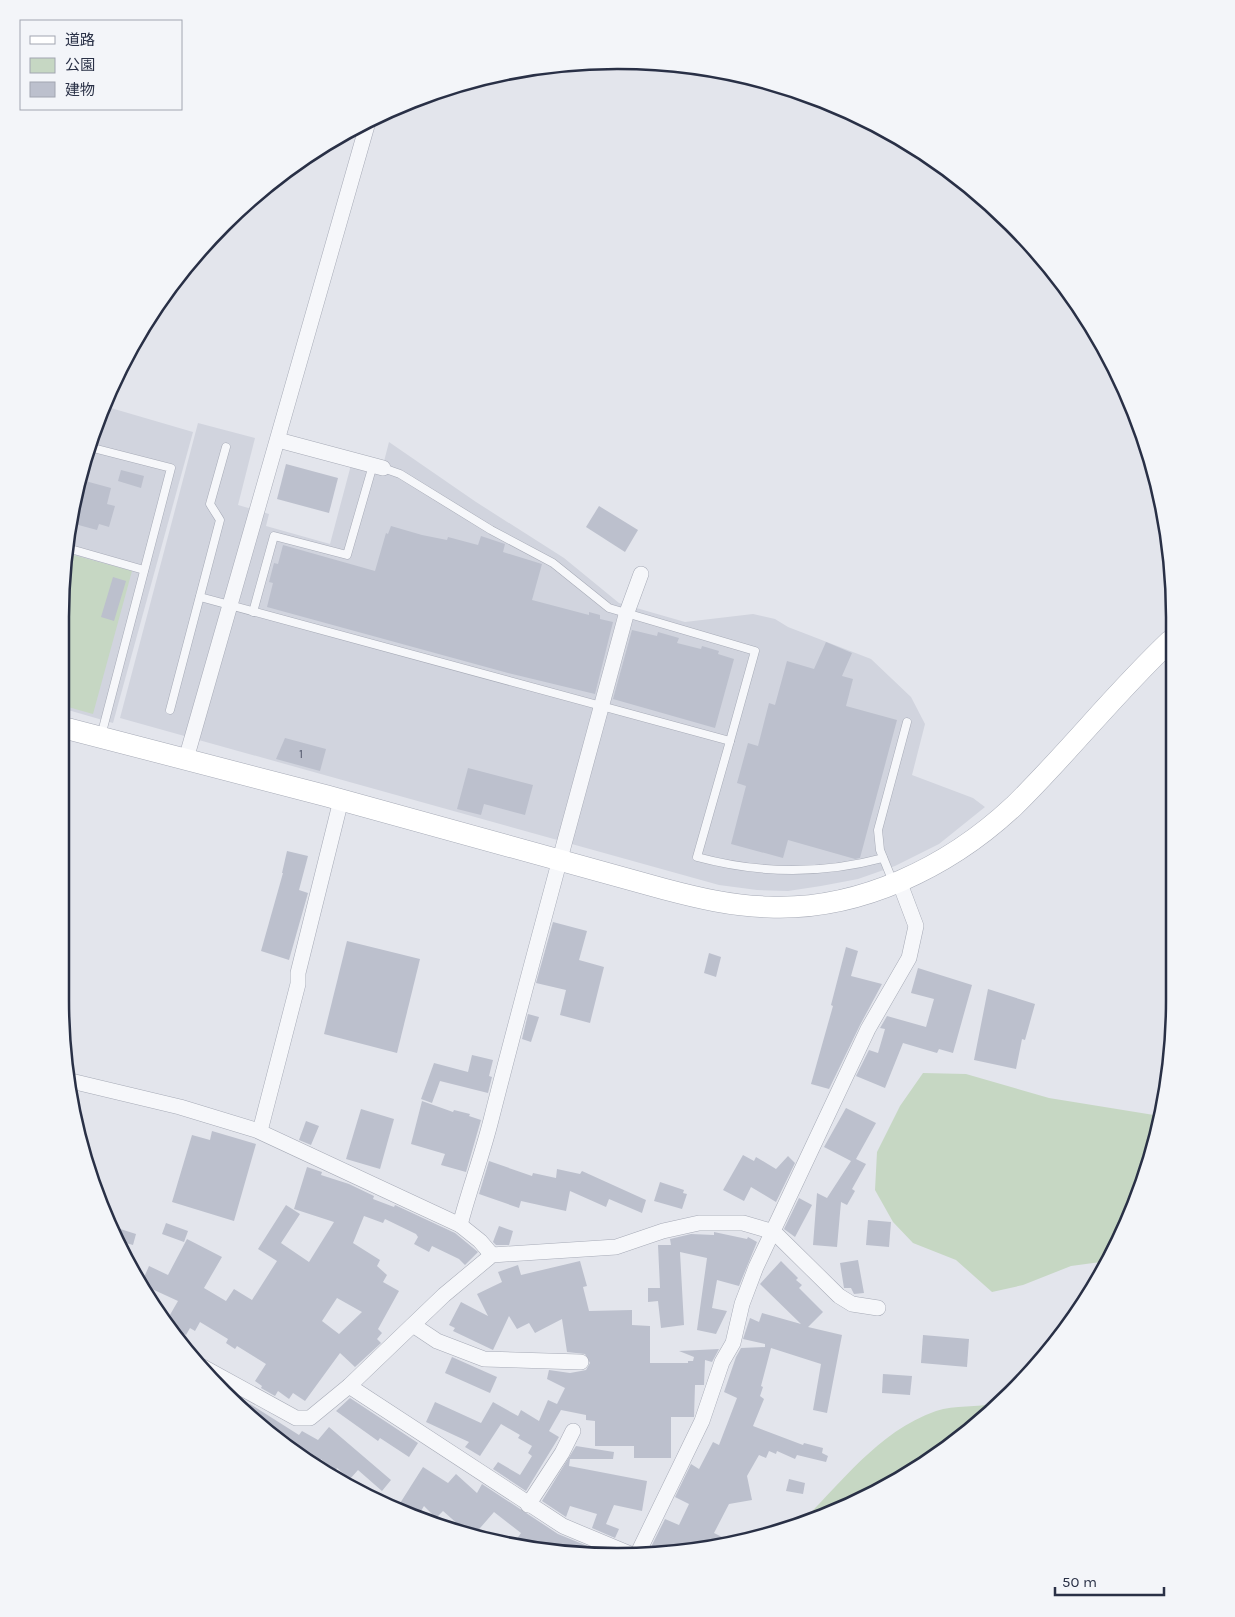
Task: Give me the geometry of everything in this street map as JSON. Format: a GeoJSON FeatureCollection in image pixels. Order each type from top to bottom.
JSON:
{"type":"FeatureCollection","features":[{"type":"Feature","properties":{"kind":"street"},"geometry":{"type":"LineString","coordinates":[[186,760],[366,130]]}},
{"type":"Feature","properties":{"kind":"street"},"geometry":{"type":"LineString","coordinates":[[278,440],[378,467]]}},
{"type":"Feature","properties":{"kind":"street"},"geometry":{"type":"LineString","coordinates":[[460,1225],[490,1123],[534,952],[626,615],[642,574]]}},
{"type":"Feature","properties":{"kind":"street"},"geometry":{"type":"LineString","coordinates":[[69,729],[341,800],[699,898],[746,906],[789,907],[812,905],[854,896],[896,882],[958,850],[996,821],[1034,785],[1166,645]]}},
{"type":"Feature","properties":{"kind":"street"},"geometry":{"type":"LineString","coordinates":[[260,1131],[298,984],[298,972],[341,800]]}},
{"type":"Feature","properties":{"kind":"street"},"geometry":{"type":"LineString","coordinates":[[641,1547],[702,1420],[722,1362],[733,1343],[742,1304],[756,1267],[868,1029],[908,958],[916,926],[896,882]]}},
{"type":"Feature","properties":{"kind":"street"},"geometry":{"type":"LineString","coordinates":[[75,1082],[180,1107],[260,1131],[460,1225],[480,1241],[492,1255]]}},
{"type":"Feature","properties":{"kind":"street"},"geometry":{"type":"LineString","coordinates":[[220,1378],[296,1418],[310,1418],[349,1386],[444,1295],[492,1255],[616,1247],[662,1231],[698,1223],[744,1223],[774,1232],[840,1296],[852,1304],[878,1308]]}},
{"type":"Feature","properties":{"kind":"street"},"geometry":{"type":"LineString","coordinates":[[413,1324],[437,1341],[484,1359],[581,1362]]}},
{"type":"Feature","properties":{"kind":"street"},"geometry":{"type":"LineString","coordinates":[[349,1386],[528,1505],[563,1526],[615,1548]]}},
{"type":"Feature","properties":{"kind":"street"},"geometry":{"type":"LineString","coordinates":[[528,1505],[562,1453],[573,1430]]}},
{"type":"Feature","properties":{"kind":"lane"},"geometry":{"type":"LineString","coordinates":[[170,710],[220,520],[210,504],[226,447]]}},
{"type":"Feature","properties":{"kind":"lane"},"geometry":{"type":"LineString","coordinates":[[96,449],[171,468],[100,738]]}},
{"type":"Feature","properties":{"kind":"lane"},"geometry":{"type":"LineString","coordinates":[[253,612],[274,536],[348,555],[378,467],[400,474],[491,530],[553,563],[609,608],[626,615],[755,650],[697,857],[755,870],[790,872],[831,869],[883,858]]}},
{"type":"Feature","properties":{"kind":"lane"},"geometry":{"type":"LineString","coordinates":[[73,550],[144,570]]}},
{"type":"Feature","properties":{"kind":"lane"},"geometry":{"type":"LineString","coordinates":[[200,598],[730,741]]}},
{"type":"Feature","properties":{"kind":"lane"},"geometry":{"type":"LineString","coordinates":[[896,882],[883,858],[878,840],[878,830],[907,722]]}},
{"type":"Feature","properties":{"kind":"shaded area"},"geometry":{"type":"Polygon","coordinates":[[[111,408],[193,432],[113,723],[69,710],[69,618],[73,546],[87,475],[111,408]]]}},
{"type":"Feature","properties":{"kind":"shaded area"},"geometry":{"type":"Polygon","coordinates":[[[198,423],[255,438],[238,505],[269,514],[266,526],[330,544],[351,465],[381,473],[389,442],[476,502],[564,558],[619,603],[685,622],[753,614],[775,619],[788,627],[871,659],[911,697],[925,724],[912,775],[973,798],[985,807],[939,844],[895,866],[858,879],[821,886],[788,891],[757,890],[719,885],[120,718],[198,423]]]}},
{"type":"Feature","properties":{"kind":"green space"},"geometry":{"type":"Polygon","coordinates":[[[72,555],[132,571],[93,714],[69,707],[69,618],[72,555]]]}},
{"type":"Feature","properties":{"kind":"green space"},"geometry":{"type":"Polygon","coordinates":[[[923,1073],[966,1074],[1049,1098],[1154,1115],[1137,1176],[1110,1242],[1099,1262],[1071,1266],[1023,1285],[992,1292],[956,1260],[913,1243],[893,1222],[875,1190],[877,1152],[900,1106],[923,1073]]]}},
{"type":"Feature","properties":{"kind":"green space"},"geometry":{"type":"Polygon","coordinates":[[[988,1404],[952,1435],[892,1475],[860,1492],[812,1512],[860,1462],[895,1432],[915,1420],[936,1411],[988,1404]]]}},
{"type":"Feature","properties":{"kind":"building"},"geometry":{"type":"Polygon","coordinates":[[[286,464],[338,478],[329,513],[277,499],[286,464]]]}},
{"type":"Feature","properties":{"kind":"building"},"geometry":{"type":"Polygon","coordinates":[[[121,470],[144,476],[141,488],[118,481],[121,470]]]}},
{"type":"Feature","properties":{"kind":"building"},"geometry":{"type":"Polygon","coordinates":[[[86,481],[111,488],[107,504],[115,506],[109,527],[99,524],[97,530],[77,525],[86,481]]]}},
{"type":"Feature","properties":{"kind":"building"},"geometry":{"type":"Polygon","coordinates":[[[599,506],[638,530],[625,552],[586,527],[599,506]]]}},
{"type":"Feature","properties":{"kind":"building"},"geometry":{"type":"Polygon","coordinates":[[[391,526],[422,535],[447,540],[448,537],[478,545],[481,536],[505,544],[503,552],[542,564],[532,600],[589,615],[589,612],[600,615],[600,619],[613,622],[595,694],[508,673],[267,607],[273,583],[269,582],[274,563],[278,564],[283,545],[375,571],[386,533],[388,534],[391,526]]]}},
{"type":"Feature","properties":{"kind":"building"},"geometry":{"type":"Polygon","coordinates":[[[113,577],[126,581],[114,621],[101,617],[113,577]]]}},
{"type":"Feature","properties":{"kind":"building"},"geometry":{"type":"Polygon","coordinates":[[[632,630],[657,636],[658,632],[679,638],[677,643],[701,649],[702,646],[719,651],[718,654],[734,659],[715,728],[613,699],[632,630]]]}},
{"type":"Feature","properties":{"kind":"building"},"geometry":{"type":"Polygon","coordinates":[[[826,642],[852,653],[842,676],[853,679],[846,706],[897,720],[860,858],[855,859],[788,840],[783,858],[731,844],[746,786],[737,783],[748,743],[758,746],[769,703],[775,705],[787,661],[814,669],[826,642]]]}},
{"type":"Feature","properties":{"kind":"building"},"geometry":{"type":"Polygon","coordinates":[[[285,738],[326,749],[320,771],[276,759],[285,738]]]}},
{"type":"Feature","properties":{"kind":"building"},"geometry":{"type":"Polygon","coordinates":[[[468,768],[533,785],[525,815],[484,804],[481,815],[457,809],[468,768]]]}},
{"type":"Feature","properties":{"kind":"building"},"geometry":{"type":"Polygon","coordinates":[[[287,851],[308,856],[299,890],[308,893],[289,960],[261,951],[283,873],[287,851]]]}},
{"type":"Feature","properties":{"kind":"building"},"geometry":{"type":"Polygon","coordinates":[[[553,922],[587,931],[579,960],[604,967],[590,1023],[560,1015],[566,990],[536,983],[553,922]]]}},
{"type":"Feature","properties":{"kind":"building"},"geometry":{"type":"Polygon","coordinates":[[[347,941],[420,959],[397,1053],[324,1034],[347,941]]]}},
{"type":"Feature","properties":{"kind":"building"},"geometry":{"type":"Polygon","coordinates":[[[846,947],[858,951],[851,976],[882,984],[829,1089],[811,1084],[833,1006],[831,1005],[846,947]]]}},
{"type":"Feature","properties":{"kind":"building"},"geometry":{"type":"Polygon","coordinates":[[[709,953],[721,957],[716,977],[704,973],[709,953]]]}},
{"type":"Feature","properties":{"kind":"building"},"geometry":{"type":"Polygon","coordinates":[[[918,968],[972,985],[953,1053],[939,1049],[937,1053],[903,1043],[885,1088],[856,1076],[869,1050],[878,1053],[885,1029],[880,1028],[887,1016],[926,1027],[934,999],[911,993],[918,968]]]}},
{"type":"Feature","properties":{"kind":"building"},"geometry":{"type":"Polygon","coordinates":[[[988,989],[1035,1004],[1025,1040],[1022,1039],[1016,1069],[974,1060],[988,989]]]}},
{"type":"Feature","properties":{"kind":"building"},"geometry":{"type":"Polygon","coordinates":[[[528,1014],[539,1017],[531,1042],[522,1039],[528,1014]]]}},
{"type":"Feature","properties":{"kind":"building"},"geometry":{"type":"Polygon","coordinates":[[[472,1055],[493,1060],[489,1076],[492,1077],[488,1093],[440,1081],[432,1103],[421,1099],[434,1063],[468,1072],[472,1055]]]}},
{"type":"Feature","properties":{"kind":"building"},"geometry":{"type":"Polygon","coordinates":[[[422,1101],[453,1112],[454,1110],[470,1114],[469,1116],[481,1120],[466,1172],[441,1165],[445,1154],[411,1144],[422,1101]]]}},
{"type":"Feature","properties":{"kind":"building"},"geometry":{"type":"Polygon","coordinates":[[[846,1108],[876,1123],[856,1159],[866,1164],[852,1189],[855,1191],[847,1205],[841,1202],[837,1247],[813,1245],[817,1193],[827,1198],[851,1161],[824,1147],[846,1108]]]}},
{"type":"Feature","properties":{"kind":"building"},"geometry":{"type":"Polygon","coordinates":[[[361,1109],[394,1119],[380,1169],[346,1159],[361,1109]]]}},
{"type":"Feature","properties":{"kind":"building"},"geometry":{"type":"Polygon","coordinates":[[[306,1121],[319,1126],[311,1145],[299,1140],[306,1121]]]}},
{"type":"Feature","properties":{"kind":"building"},"geometry":{"type":"Polygon","coordinates":[[[212,1131],[256,1144],[234,1221],[172,1202],[192,1135],[210,1140],[212,1131]]]}},
{"type":"Feature","properties":{"kind":"building"},"geometry":{"type":"Polygon","coordinates":[[[743,1155],[754,1161],[756,1157],[776,1169],[788,1156],[795,1163],[776,1202],[751,1187],[744,1201],[723,1190],[743,1155]]]}},
{"type":"Feature","properties":{"kind":"building"},"geometry":{"type":"Polygon","coordinates":[[[489,1161],[532,1176],[533,1173],[556,1178],[557,1169],[580,1174],[582,1171],[646,1200],[642,1213],[609,1199],[606,1207],[570,1191],[566,1211],[521,1201],[519,1208],[479,1194],[489,1161]]]}},
{"type":"Feature","properties":{"kind":"building"},"geometry":{"type":"Polygon","coordinates":[[[307,1167],[322,1172],[321,1175],[349,1184],[374,1196],[373,1199],[394,1207],[395,1205],[455,1233],[478,1252],[465,1265],[459,1259],[432,1246],[429,1252],[414,1244],[418,1237],[416,1234],[385,1219],[383,1223],[364,1216],[353,1243],[380,1260],[377,1266],[387,1275],[383,1282],[399,1291],[378,1329],[382,1333],[377,1339],[381,1343],[355,1367],[340,1353],[305,1401],[293,1393],[289,1399],[278,1391],[275,1396],[261,1388],[262,1386],[255,1381],[266,1364],[237,1346],[235,1349],[226,1343],[228,1339],[200,1322],[195,1331],[190,1328],[186,1335],[180,1332],[169,1316],[178,1301],[151,1289],[144,1277],[149,1266],[168,1275],[187,1239],[222,1257],[204,1288],[226,1301],[234,1289],[252,1300],[277,1261],[258,1249],[286,1205],[300,1214],[281,1243],[309,1262],[334,1222],[294,1209],[307,1167]],[[337,1298],[322,1321],[339,1334],[362,1312],[337,1298]]]}},
{"type":"Feature","properties":{"kind":"building"},"geometry":{"type":"Polygon","coordinates":[[[660,1182],[684,1190],[683,1193],[687,1194],[682,1209],[654,1201],[660,1182]]]}},
{"type":"Feature","properties":{"kind":"building"},"geometry":{"type":"Polygon","coordinates":[[[799,1198],[812,1205],[795,1237],[784,1229],[799,1198]]]}},
{"type":"Feature","properties":{"kind":"building"},"geometry":{"type":"Polygon","coordinates":[[[868,1220],[891,1222],[889,1247],[866,1245],[868,1220]]]}},
{"type":"Feature","properties":{"kind":"building"},"geometry":{"type":"Polygon","coordinates":[[[166,1223],[188,1231],[184,1242],[162,1234],[166,1223]]]}},
{"type":"Feature","properties":{"kind":"building"},"geometry":{"type":"Polygon","coordinates":[[[499,1226],[513,1231],[509,1245],[496,1245],[493,1242],[499,1226]]]}},
{"type":"Feature","properties":{"kind":"building"},"geometry":{"type":"Polygon","coordinates":[[[119,1229],[136,1234],[133,1245],[125,1243],[119,1229]]]}},
{"type":"Feature","properties":{"kind":"building"},"geometry":{"type":"Polygon","coordinates":[[[714,1232],[747,1239],[748,1237],[757,1242],[739,1286],[717,1280],[712,1308],[727,1311],[716,1334],[697,1330],[707,1258],[680,1252],[684,1325],[661,1328],[658,1301],[648,1302],[648,1288],[660,1288],[658,1245],[671,1245],[670,1239],[691,1234],[714,1235],[714,1232]]]}},
{"type":"Feature","properties":{"kind":"building"},"geometry":{"type":"Polygon","coordinates":[[[858,1260],[864,1293],[854,1294],[851,1288],[844,1288],[840,1263],[858,1260]]]}},
{"type":"Feature","properties":{"kind":"building"},"geometry":{"type":"Polygon","coordinates":[[[580,1261],[587,1286],[583,1287],[589,1311],[632,1310],[632,1325],[650,1326],[650,1363],[688,1363],[688,1361],[693,1361],[694,1357],[679,1351],[719,1349],[712,1362],[705,1360],[704,1385],[695,1385],[694,1417],[671,1417],[671,1458],[634,1458],[634,1446],[595,1446],[595,1421],[586,1420],[586,1415],[561,1410],[549,1431],[559,1437],[526,1491],[493,1469],[498,1462],[520,1475],[532,1456],[528,1453],[532,1446],[518,1438],[520,1435],[501,1424],[480,1456],[465,1447],[469,1442],[426,1422],[435,1402],[481,1423],[493,1402],[518,1416],[521,1410],[539,1421],[548,1400],[557,1404],[565,1388],[547,1379],[549,1370],[570,1373],[586,1370],[590,1363],[585,1354],[567,1352],[562,1319],[535,1333],[529,1323],[517,1329],[509,1316],[493,1350],[453,1331],[455,1328],[449,1325],[461,1302],[488,1316],[477,1294],[502,1282],[498,1272],[518,1265],[521,1275],[580,1261]]]}},
{"type":"Feature","properties":{"kind":"building"},"geometry":{"type":"Polygon","coordinates":[[[781,1261],[798,1278],[796,1280],[802,1285],[799,1288],[823,1312],[808,1327],[842,1335],[827,1413],[813,1410],[821,1364],[771,1348],[761,1386],[763,1387],[760,1396],[764,1399],[753,1426],[803,1445],[804,1443],[823,1448],[822,1453],[828,1456],[826,1462],[797,1455],[795,1459],[777,1451],[776,1454],[769,1451],[766,1458],[759,1455],[747,1476],[752,1500],[729,1504],[714,1533],[724,1538],[689,1544],[651,1547],[665,1519],[679,1525],[689,1504],[675,1497],[691,1464],[699,1469],[713,1442],[719,1445],[737,1398],[724,1392],[741,1348],[765,1347],[765,1344],[743,1339],[750,1318],[759,1322],[762,1313],[801,1324],[760,1284],[781,1261]]]}},
{"type":"Feature","properties":{"kind":"building"},"geometry":{"type":"Polygon","coordinates":[[[923,1335],[969,1339],[967,1367],[921,1363],[923,1335]]]}},
{"type":"Feature","properties":{"kind":"building"},"geometry":{"type":"Polygon","coordinates":[[[452,1357],[497,1377],[490,1393],[445,1373],[452,1357]]]}},
{"type":"Feature","properties":{"kind":"building"},"geometry":{"type":"Polygon","coordinates":[[[883,1374],[912,1376],[910,1395],[882,1393],[883,1374]]]}},
{"type":"Feature","properties":{"kind":"building"},"geometry":{"type":"Polygon","coordinates":[[[350,1398],[418,1443],[409,1457],[380,1438],[378,1441],[336,1411],[350,1398]]]}},
{"type":"Feature","properties":{"kind":"building"},"geometry":{"type":"Polygon","coordinates":[[[250,1404],[299,1435],[302,1431],[318,1440],[329,1427],[391,1480],[382,1491],[358,1470],[350,1479],[337,1468],[336,1470],[283,1435],[249,1406],[250,1404]]]}},
{"type":"Feature","properties":{"kind":"building"},"geometry":{"type":"Polygon","coordinates":[[[576,1446],[614,1452],[613,1459],[570,1459],[569,1466],[647,1481],[642,1511],[614,1505],[606,1524],[619,1529],[615,1538],[592,1528],[597,1514],[570,1506],[566,1517],[542,1501],[576,1446]]]}},
{"type":"Feature","properties":{"kind":"building"},"geometry":{"type":"Polygon","coordinates":[[[423,1467],[448,1483],[456,1474],[477,1493],[482,1484],[558,1534],[590,1547],[546,1544],[517,1539],[521,1533],[494,1512],[478,1531],[458,1525],[443,1511],[437,1517],[424,1506],[421,1511],[400,1503],[423,1467]]]}},
{"type":"Feature","properties":{"kind":"building"},"geometry":{"type":"Polygon","coordinates":[[[789,1479],[805,1483],[803,1494],[786,1491],[789,1479]]]}}]}
